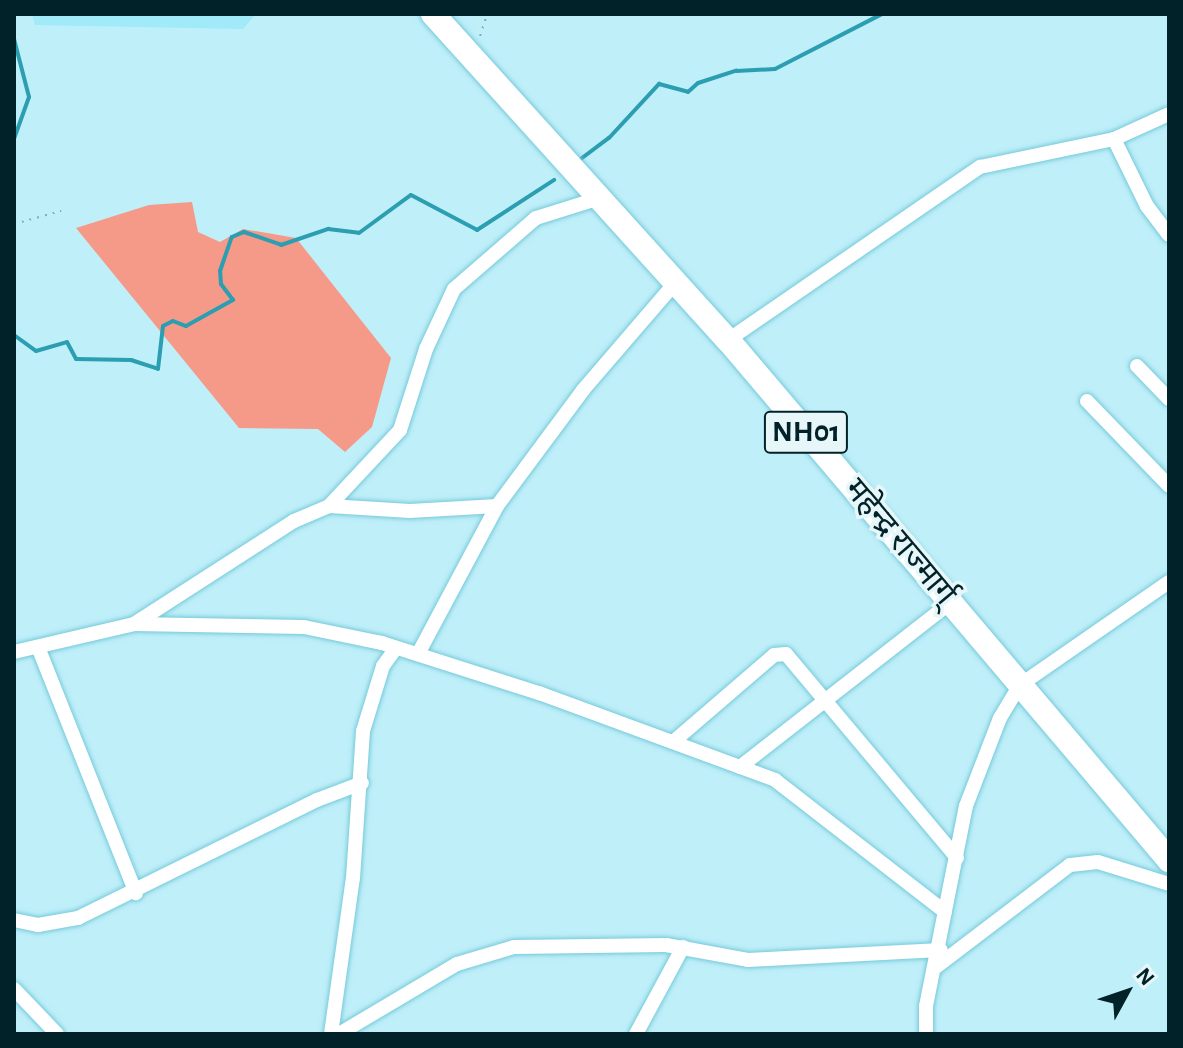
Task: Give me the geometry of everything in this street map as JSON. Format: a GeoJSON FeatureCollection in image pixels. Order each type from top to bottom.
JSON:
{"type":"FeatureCollection","features":[{"type":"Feature","properties":{"kind":"highway","name":"महेन्द्र राज्मार्ग्"},"geometry":{"type":"LineString","coordinates":[[433,14],[728,340],[1169,860]]}},
{"type":"Feature","properties":{"kind":"street"},"geometry":{"type":"LineString","coordinates":[[728,340],[980,167],[1114,139],[1169,114]]}},
{"type":"Feature","properties":{"kind":"street"},"geometry":{"type":"LineString","coordinates":[[1114,139],[1147,206],[1169,235]]}},
{"type":"Feature","properties":{"kind":"street"},"geometry":{"type":"LineString","coordinates":[[134,624],[294,521],[329,506],[400,430],[426,349],[454,289],[536,218],[600,198]]}},
{"type":"Feature","properties":{"kind":"street"},"geometry":{"type":"LineString","coordinates":[[418,654],[497,506],[583,390],[675,283]]}},
{"type":"Feature","properties":{"kind":"street"},"geometry":{"type":"LineString","coordinates":[[1137,366],[1169,399]]}},
{"type":"Feature","properties":{"kind":"street"},"geometry":{"type":"LineString","coordinates":[[1087,401],[1169,486]]}},
{"type":"Feature","properties":{"kind":"street"},"geometry":{"type":"LineString","coordinates":[[329,506],[410,511],[497,506]]}},
{"type":"Feature","properties":{"kind":"street"},"geometry":{"type":"LineString","coordinates":[[926,1034],[945,912],[979,766],[1020,685],[1169,582]]}},
{"type":"Feature","properties":{"kind":"street"},"geometry":{"type":"LineString","coordinates":[[740,767],[951,602]]}},
{"type":"Feature","properties":{"kind":"street"},"geometry":{"type":"LineString","coordinates":[[14,652],[134,624],[304,627],[418,654],[775,780],[945,912]]}},
{"type":"Feature","properties":{"kind":"street"},"geometry":{"type":"LineString","coordinates":[[38,647],[136,893]]}},
{"type":"Feature","properties":{"kind":"street"},"geometry":{"type":"LineString","coordinates":[[331,1034],[362,783],[363,731],[383,666],[396,648]]}},
{"type":"Feature","properties":{"kind":"street"},"geometry":{"type":"LineString","coordinates":[[673,742],[780,653],[824,700],[957,858]]}},
{"type":"Feature","properties":{"kind":"street"},"geometry":{"type":"LineString","coordinates":[[14,920],[38,925],[78,918],[136,893],[317,800],[362,783]]}},
{"type":"Feature","properties":{"kind":"street"},"geometry":{"type":"LineString","coordinates":[[934,968],[1070,865],[1098,862],[1169,884]]}},
{"type":"Feature","properties":{"kind":"street"},"geometry":{"type":"LineString","coordinates":[[339,1034],[457,964],[486,953],[549,945],[683,947],[748,960],[941,950]]}},
{"type":"Feature","properties":{"kind":"street"},"geometry":{"type":"LineString","coordinates":[[636,1034],[683,947]]}},
{"type":"Feature","properties":{"kind":"street"},"geometry":{"type":"LineString","coordinates":[[14,989],[57,1034]]}},
{"type":"Feature","properties":{"kind":"path"},"geometry":{"type":"LineString","coordinates":[[14,189],[16,184]]}},
{"type":"Feature","properties":{"kind":"path"},"geometry":{"type":"LineString","coordinates":[[14,224],[61,211]]}},
{"type":"Feature","properties":{"kind":"shaded area"},"geometry":{"type":"Polygon","coordinates":[[[32,14],[256,14],[243,29],[35,25],[32,14]]]}},
{"type":"Feature","properties":{"kind":"shaded area"},"geometry":{"type":"Polygon","coordinates":[[[192,202],[198,232],[220,242],[243,229],[296,238],[391,358],[372,427],[345,452],[318,429],[239,428],[76,228],[149,205],[192,202]]]}},
{"type":"Feature","properties":{"kind":"waterway"},"geometry":{"type":"LineString","coordinates":[[578,161],[609,138],[659,84],[688,92],[698,83],[736,71],[775,69],[882,14]]}},
{"type":"Feature","properties":{"kind":"waterway"},"geometry":{"type":"LineString","coordinates":[[14,39],[29,97],[14,139]]}},
{"type":"Feature","properties":{"kind":"waterway"},"geometry":{"type":"LineString","coordinates":[[14,335],[36,351],[67,342],[76,359],[131,360],[158,369],[163,326],[173,321],[186,326],[233,300],[221,284],[220,271],[232,237],[244,232],[281,245],[328,229],[359,233],[411,195],[477,230],[554,180]]}}]}
